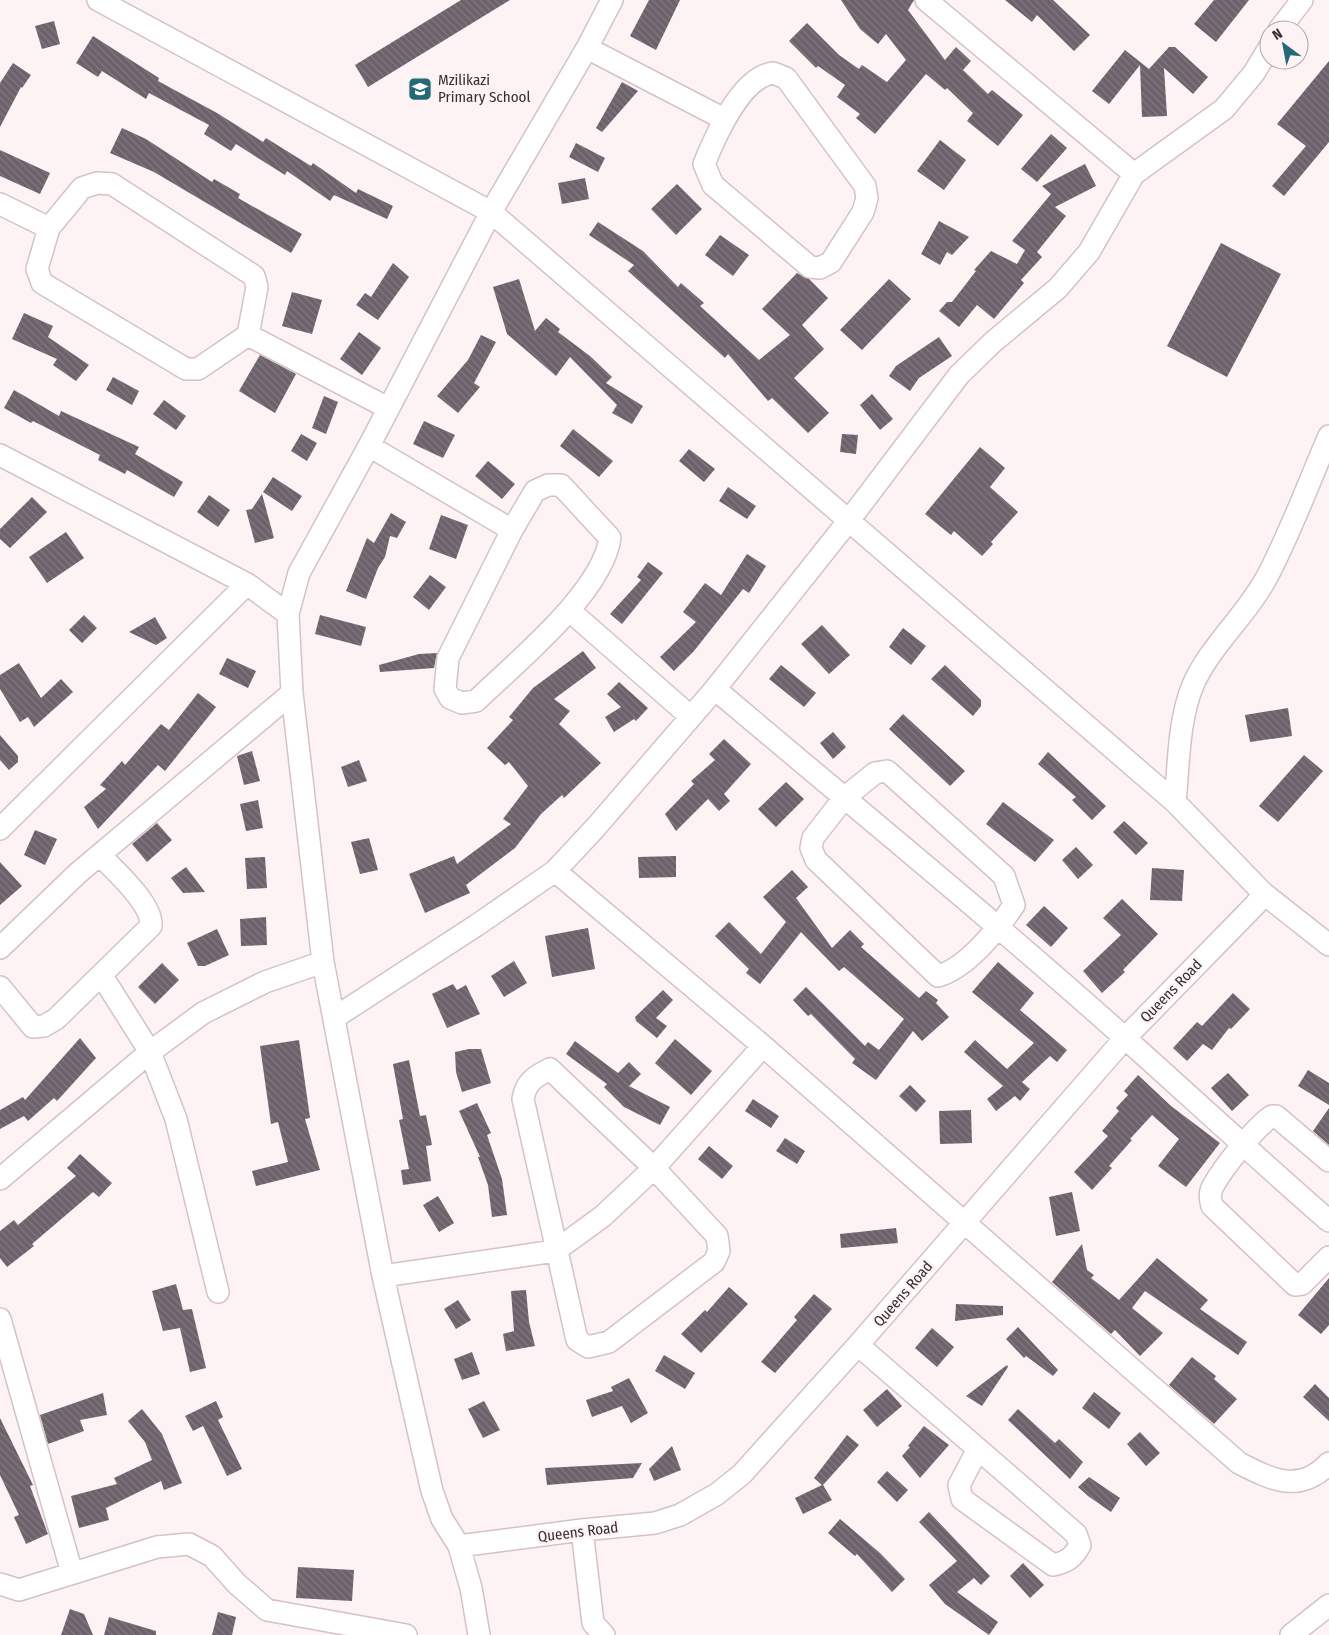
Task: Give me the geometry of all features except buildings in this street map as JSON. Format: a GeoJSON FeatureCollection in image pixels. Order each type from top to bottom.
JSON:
{"type":"FeatureCollection","features":[{"type":"Feature","properties":{"kind":"street"},"geometry":{"type":"LineString","coordinates":[[98,0],[491,212],[850,519],[1176,802],[1263,893],[1329,945]]}},
{"type":"Feature","properties":{"kind":"street"},"geometry":{"type":"LineString","coordinates":[[479,1635],[471,1588],[459,1546],[442,1519],[432,1491],[383,1276],[323,962],[292,692],[288,614],[300,573],[369,446],[491,212],[587,48],[612,0]]}},
{"type":"Feature","properties":{"kind":"street"},"geometry":{"type":"LineString","coordinates":[[926,0],[1134,174]]}},
{"type":"Feature","properties":{"kind":"street"},"geometry":{"type":"LineString","coordinates":[[1287,20],[1302,0]]}},
{"type":"Feature","properties":{"kind":"street"},"geometry":{"type":"LineString","coordinates":[[587,48],[724,119]]}},
{"type":"Feature","properties":{"kind":"street"},"geometry":{"type":"LineString","coordinates":[[334,1018],[478,925],[555,871],[715,689],[850,519],[959,375],[993,342],[1058,288],[1089,252],[1134,174],[1224,109],[1259,65]]}},
{"type":"Feature","properties":{"kind":"street"},"geometry":{"type":"LineString","coordinates":[[773,73],[786,78],[865,186],[867,198],[863,212],[831,262],[820,268],[810,267],[713,185],[704,164],[724,119],[758,78],[773,73]]}},
{"type":"Feature","properties":{"kind":"street"},"geometry":{"type":"LineString","coordinates":[[97,183],[112,184],[254,276],[257,287],[248,335],[198,369],[186,369],[42,283],[37,269],[49,228],[82,188],[97,183]]}},
{"type":"Feature","properties":{"kind":"street"},"geometry":{"type":"LineString","coordinates":[[0,204],[49,228]]}},
{"type":"Feature","properties":{"kind":"street"},"geometry":{"type":"LineString","coordinates":[[248,335],[388,408]]}},
{"type":"Feature","properties":{"kind":"street"},"geometry":{"type":"LineString","coordinates":[[1176,802],[1185,710],[1193,685],[1206,663],[1246,610],[1268,575],[1329,436]]}},
{"type":"Feature","properties":{"kind":"street"},"geometry":{"type":"LineString","coordinates":[[369,446],[512,530]]}},
{"type":"Feature","properties":{"kind":"street"},"geometry":{"type":"LineString","coordinates":[[0,454],[247,584],[288,614]]}},
{"type":"Feature","properties":{"kind":"street"},"geometry":{"type":"LineString","coordinates":[[548,485],[561,486],[610,538],[608,553],[570,611],[476,701],[462,703],[450,698],[445,690],[448,658],[512,530],[535,491],[548,485]]}},
{"type":"Feature","properties":{"kind":"street"},"geometry":{"type":"LineString","coordinates":[[0,829],[247,584]]}},
{"type":"Feature","properties":{"kind":"street"},"geometry":{"type":"LineString","coordinates":[[570,611],[691,717]]}},
{"type":"Feature","properties":{"kind":"street"},"geometry":{"type":"LineString","coordinates":[[715,689],[1125,1038],[1242,1146],[1329,1221]]}},
{"type":"Feature","properties":{"kind":"street"},"geometry":{"type":"LineString","coordinates":[[0,948],[100,855],[292,692]]}},
{"type":"Feature","properties":{"kind":"street"},"geometry":{"type":"LineString","coordinates":[[887,771],[1004,876],[1014,905],[999,929],[951,972],[938,976],[816,860],[811,848],[814,838],[844,798],[875,774],[887,771]]}},
{"type":"Feature","properties":{"kind":"street"},"geometry":{"type":"LineString","coordinates":[[0,987],[33,1027],[44,1026],[56,1019],[151,926],[152,918],[142,902],[100,855]]}},
{"type":"Feature","properties":{"kind":"street"},"geometry":{"type":"LineString","coordinates":[[555,871],[763,1046],[1239,1463],[1263,1476],[1290,1483],[1317,1476],[1329,1463]]}},
{"type":"Feature","properties":{"kind":"street","name":"Queens Road"},"geometry":{"type":"LineString","coordinates":[[459,1546],[582,1530],[655,1523],[680,1515],[717,1494],[742,1474],[858,1345],[1125,1038],[1256,904],[1263,893]]}},
{"type":"Feature","properties":{"kind":"street"},"geometry":{"type":"LineString","coordinates":[[0,1179],[150,1052],[203,1013],[265,982],[323,962]]}},
{"type":"Feature","properties":{"kind":"street"},"geometry":{"type":"LineString","coordinates":[[102,976],[150,1052],[176,1119],[218,1292]]}},
{"type":"Feature","properties":{"kind":"street"},"geometry":{"type":"LineString","coordinates":[[383,1276],[556,1251],[602,1216],[654,1168],[763,1046]]}},
{"type":"Feature","properties":{"kind":"street"},"geometry":{"type":"LineString","coordinates":[[550,1069],[654,1168],[717,1236],[719,1251],[714,1262],[609,1342],[588,1347],[577,1340],[556,1251],[523,1099],[525,1087],[534,1077],[550,1069]]}},
{"type":"Feature","properties":{"kind":"street"},"geometry":{"type":"LineString","coordinates":[[1329,1161],[1276,1116],[1268,1119],[1242,1146],[1212,1187],[1210,1196],[1212,1206],[1295,1285],[1302,1284],[1329,1257]]}},
{"type":"Feature","properties":{"kind":"street"},"geometry":{"type":"LineString","coordinates":[[0,1319],[72,1573]]}},
{"type":"Feature","properties":{"kind":"street"},"geometry":{"type":"LineString","coordinates":[[858,1345],[978,1449],[1076,1534],[1080,1545],[1074,1556],[1066,1563],[1053,1565],[962,1499],[959,1485],[978,1449]]}},
{"type":"Feature","properties":{"kind":"street"},"geometry":{"type":"LineString","coordinates":[[582,1530],[593,1623],[604,1635]]}},
{"type":"Feature","properties":{"kind":"street"},"geometry":{"type":"LineString","coordinates":[[0,1584],[19,1590],[157,1547],[189,1544],[212,1556],[237,1584],[267,1610],[406,1635]]}},
{"type":"Feature","properties":{"kind":"street"},"geometry":{"type":"LineString","coordinates":[[1291,1635],[1329,1605]]}},
{"type":"Feature","properties":{"kind":"place","name":"Mzilikazi Primary School"},"geometry":{"type":"Point","coordinates":[420,89]}}]}
